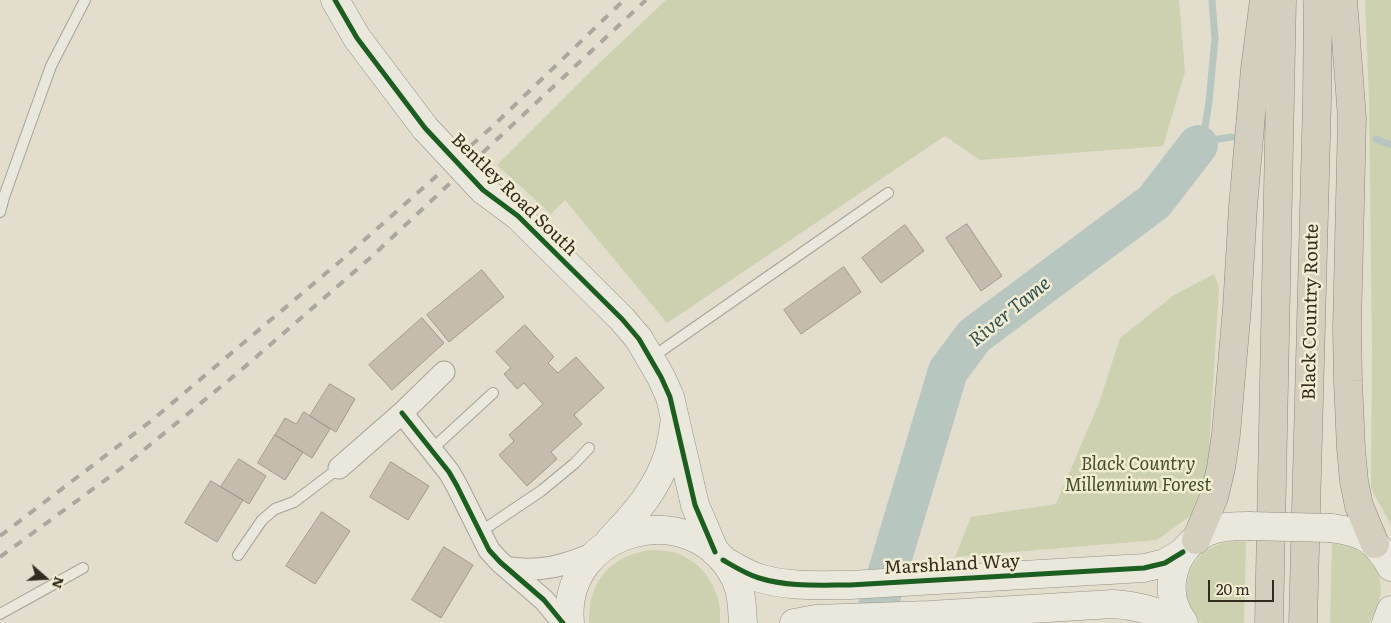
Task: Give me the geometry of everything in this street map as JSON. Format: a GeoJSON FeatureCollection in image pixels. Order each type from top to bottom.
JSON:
{"type":"FeatureCollection","features":[{"type":"Feature","properties":{"kind":"highway"},"geometry":{"type":"LineString","coordinates":[[1190,546],[1214,497],[1226,434],[1254,79],[1264,0]]}},
{"type":"Feature","properties":{"kind":"highway","name":"Black Country Route"},"geometry":{"type":"LineString","coordinates":[[1269,623],[1282,0]]}},
{"type":"Feature","properties":{"kind":"highway","name":"Black Country Route"},"geometry":{"type":"LineString","coordinates":[[1303,623],[1318,0]]}},
{"type":"Feature","properties":{"kind":"highway"},"geometry":{"type":"LineString","coordinates":[[1343,0],[1352,118],[1348,328],[1351,449],[1359,506],[1375,544]]}},
{"type":"Feature","properties":{"kind":"street","name":"Bentley Road South"},"geometry":{"type":"LineString","coordinates":[[335,0],[357,38],[425,128],[483,190],[518,216],[639,338],[670,397],[695,505],[719,556],[735,579],[742,602],[743,623]]}},
{"type":"Feature","properties":{"kind":"street"},"geometry":{"type":"LineString","coordinates":[[339,468],[402,413],[444,372]]}},
{"type":"Feature","properties":{"kind":"street"},"geometry":{"type":"LineString","coordinates":[[402,413],[449,472],[489,550],[544,600],[563,623]]}},
{"type":"Feature","properties":{"kind":"street","name":"Bentley Road South"},"geometry":{"type":"LineString","coordinates":[[599,551],[629,520],[648,496],[660,475],[669,452],[675,420]]}},
{"type":"Feature","properties":{"kind":"street","name":"Marshland Way"},"geometry":{"type":"LineString","coordinates":[[599,551],[616,539],[631,533],[650,529],[670,530],[696,538],[740,570],[758,578],[780,583],[804,585],[850,585],[1144,568],[1165,563],[1207,532],[1233,526],[1331,528],[1357,533],[1375,544]]}},
{"type":"Feature","properties":{"kind":"street"},"geometry":{"type":"LineString","coordinates":[[1375,544],[1381,549],[1391,567]]}},
{"type":"Feature","properties":{"kind":"street"},"geometry":{"type":"LineString","coordinates":[[1184,623],[1174,604],[1172,574],[1176,563],[1190,546]]}},
{"type":"Feature","properties":{"kind":"street"},"geometry":{"type":"LineString","coordinates":[[508,568],[524,570],[555,567],[574,562],[599,551]]}},
{"type":"Feature","properties":{"kind":"street"},"geometry":{"type":"LineString","coordinates":[[570,623],[571,597],[578,578],[599,551]]}},
{"type":"Feature","properties":{"kind":"street"},"geometry":{"type":"LineString","coordinates":[[794,623],[816,619],[930,615],[1113,604],[1134,606],[1153,611],[1177,623]]}},
{"type":"Feature","properties":{"kind":"street"},"geometry":{"type":"LineString","coordinates":[[1386,623],[1391,610]]}},
{"type":"Feature","properties":{"kind":"lane"},"geometry":{"type":"LineString","coordinates":[[0,212],[51,66],[85,0]]}},
{"type":"Feature","properties":{"kind":"lane"},"geometry":{"type":"LineString","coordinates":[[651,358],[888,193]]}},
{"type":"Feature","properties":{"kind":"lane"},"geometry":{"type":"LineString","coordinates":[[432,450],[493,393]]}},
{"type":"Feature","properties":{"kind":"lane"},"geometry":{"type":"LineString","coordinates":[[480,532],[542,491],[575,463],[589,448]]}},
{"type":"Feature","properties":{"kind":"lane"},"geometry":{"type":"LineString","coordinates":[[238,555],[262,520],[275,509],[294,502],[339,468]]}},
{"type":"Feature","properties":{"kind":"lane"},"geometry":{"type":"LineString","coordinates":[[0,614],[83,568]]}},
{"type":"Feature","properties":{"kind":"green space"},"geometry":{"type":"Polygon","coordinates":[[[666,0],[1179,0],[1185,72],[1163,146],[980,160],[945,136],[667,323],[565,200],[551,214],[497,165],[592,70],[666,0]]]}},
{"type":"Feature","properties":{"kind":"green space"},"geometry":{"type":"Polygon","coordinates":[[[1365,0],[1391,0],[1391,525],[1371,488],[1372,349],[1369,98],[1365,0]]]}},
{"type":"Feature","properties":{"kind":"green space","name":"Black Country Millennium Forest"},"geometry":{"type":"Polygon","coordinates":[[[1214,274],[1219,287],[1208,465],[1193,514],[1157,540],[955,557],[971,517],[1056,504],[1099,403],[1120,338],[1174,295],[1214,274]]]}},
{"type":"Feature","properties":{"kind":"green space"},"geometry":{"type":"Polygon","coordinates":[[[1236,541],[1246,542],[1244,623],[1201,623],[1189,603],[1187,582],[1190,571],[1195,562],[1213,547],[1236,541]]]}},
{"type":"Feature","properties":{"kind":"green space"},"geometry":{"type":"Polygon","coordinates":[[[1332,543],[1355,549],[1365,555],[1378,572],[1381,593],[1375,613],[1369,623],[1330,623],[1332,543]]]}},
{"type":"Feature","properties":{"kind":"green space"},"geometry":{"type":"Polygon","coordinates":[[[649,550],[676,553],[696,564],[710,580],[715,590],[720,612],[720,623],[589,623],[593,595],[597,584],[604,574],[622,559],[649,550]]]}},
{"type":"Feature","properties":{"kind":"building"},"geometry":{"type":"Polygon","coordinates":[[[967,224],[1002,276],[981,291],[946,238],[967,224]]]}},
{"type":"Feature","properties":{"kind":"building"},"geometry":{"type":"Polygon","coordinates":[[[905,225],[924,251],[881,283],[862,258],[905,225]]]}},
{"type":"Feature","properties":{"kind":"building"},"geometry":{"type":"Polygon","coordinates":[[[844,267],[861,292],[801,334],[784,310],[844,267]]]}},
{"type":"Feature","properties":{"kind":"building"},"geometry":{"type":"Polygon","coordinates":[[[482,270],[504,297],[449,342],[427,315],[482,270]]]}},
{"type":"Feature","properties":{"kind":"building"},"geometry":{"type":"Polygon","coordinates":[[[422,318],[444,343],[392,390],[369,365],[422,318]]]}},
{"type":"Feature","properties":{"kind":"building"},"geometry":{"type":"Polygon","coordinates":[[[525,325],[554,357],[548,363],[558,373],[576,357],[604,388],[574,415],[582,424],[551,452],[557,459],[527,486],[499,455],[514,441],[509,435],[543,404],[524,383],[517,389],[504,374],[511,368],[496,352],[525,325]]]}},
{"type":"Feature","properties":{"kind":"building"},"geometry":{"type":"Polygon","coordinates":[[[330,384],[355,399],[336,432],[310,416],[330,384]]]}},
{"type":"Feature","properties":{"kind":"building"},"geometry":{"type":"Polygon","coordinates":[[[304,412],[330,429],[312,458],[275,435],[285,418],[296,424],[304,412]]]}},
{"type":"Feature","properties":{"kind":"building"},"geometry":{"type":"Polygon","coordinates":[[[275,435],[303,452],[285,480],[258,463],[275,435]]]}},
{"type":"Feature","properties":{"kind":"building"},"geometry":{"type":"Polygon","coordinates":[[[239,459],[266,476],[249,504],[221,487],[239,459]]]}},
{"type":"Feature","properties":{"kind":"building"},"geometry":{"type":"Polygon","coordinates":[[[391,462],[429,486],[408,520],[370,497],[391,462]]]}},
{"type":"Feature","properties":{"kind":"building"},"geometry":{"type":"Polygon","coordinates":[[[211,481],[243,500],[217,542],[185,523],[211,481]]]}},
{"type":"Feature","properties":{"kind":"building"},"geometry":{"type":"Polygon","coordinates":[[[322,512],[350,531],[315,584],[286,566],[322,512]]]}},
{"type":"Feature","properties":{"kind":"building"},"geometry":{"type":"Polygon","coordinates":[[[444,547],[473,565],[441,618],[412,600],[444,547]]]}},
{"type":"Feature","properties":{"kind":"waterway"},"geometry":{"type":"LineString","coordinates":[[1198,145],[1205,127],[1209,102],[1215,39],[1212,0]]}},
{"type":"Feature","properties":{"kind":"waterway","name":"River Tame"},"geometry":{"type":"LineString","coordinates":[[1198,145],[1212,140],[1232,137]]}},
{"type":"Feature","properties":{"kind":"waterway","name":"River Tame"},"geometry":{"type":"LineString","coordinates":[[1376,139],[1391,145]]}},
{"type":"Feature","properties":{"kind":"waterway","name":"River Tame"},"geometry":{"type":"LineString","coordinates":[[873,623],[948,371],[974,336],[1154,202],[1198,145]]}},
{"type":"Feature","properties":{"kind":"railway"},"geometry":{"type":"LineString","coordinates":[[0,536],[151,421],[344,258],[493,126],[624,0]]}},
{"type":"Feature","properties":{"kind":"railway"},"geometry":{"type":"LineString","coordinates":[[0,557],[123,467],[240,371],[369,259],[646,0]]}},
{"type":"Feature","properties":{"kind":"cycle path"},"geometry":{"type":"LineString","coordinates":[[335,0],[357,38],[425,128],[483,190],[518,216],[622,319],[639,339],[670,397],[695,505],[715,552]]}},
{"type":"Feature","properties":{"kind":"cycle path"},"geometry":{"type":"LineString","coordinates":[[402,413],[449,472],[489,550],[544,600],[563,623]]}},
{"type":"Feature","properties":{"kind":"cycle path"},"geometry":{"type":"LineString","coordinates":[[723,560],[741,570],[770,581],[804,585],[850,585],[1144,568],[1165,563],[1183,552]]}}]}
